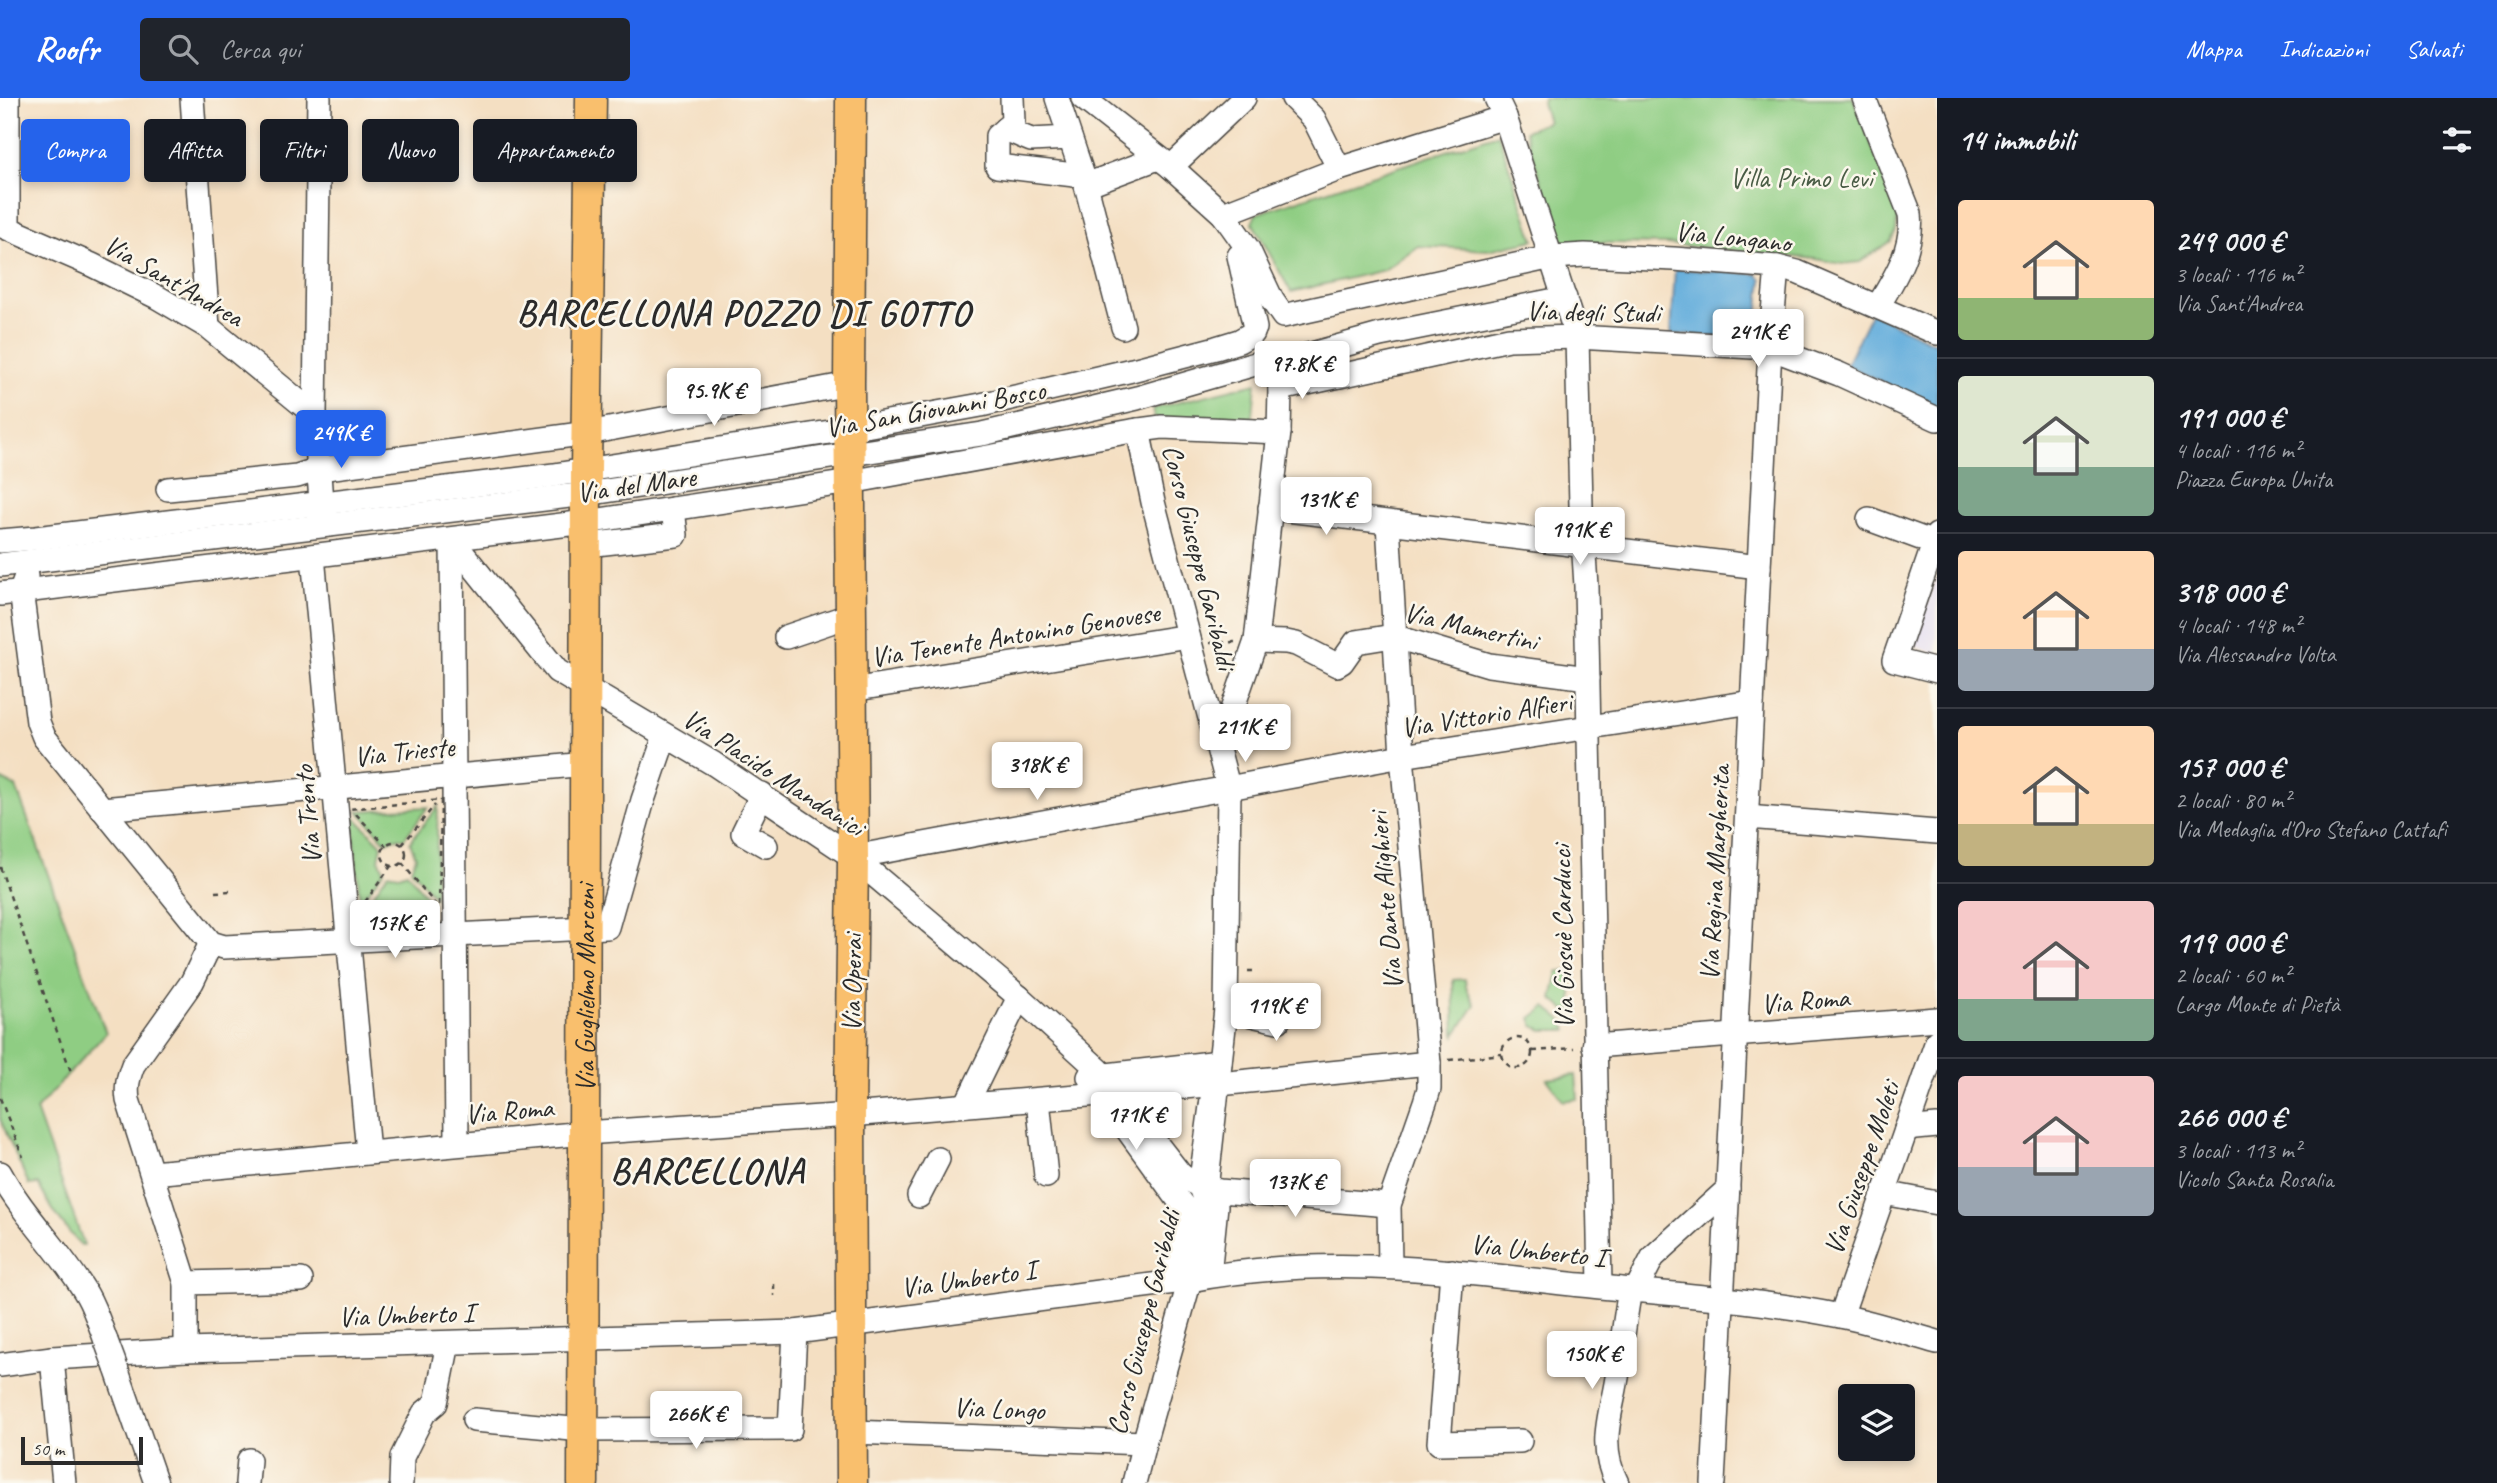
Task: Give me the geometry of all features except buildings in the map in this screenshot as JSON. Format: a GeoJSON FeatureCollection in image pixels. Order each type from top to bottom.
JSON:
{"type":"FeatureCollection","features":[{"type":"Feature","properties":{"kind":"main road","name":"Via Guglielmo Marconi"},"geometry":{"type":"LineString","coordinates":[[583,1483],[591,98]]}},
{"type":"Feature","properties":{"kind":"main road","name":"Via Operai"},"geometry":{"type":"LineString","coordinates":[[851,98],[849,384],[853,857],[850,1115],[852,1483]]}},
{"type":"Feature","properties":{"kind":"street"},"geometry":{"type":"LineString","coordinates":[[4,226],[8,98]]}},
{"type":"Feature","properties":{"kind":"street"},"geometry":{"type":"LineString","coordinates":[[192,98],[208,327]]}},
{"type":"Feature","properties":{"kind":"street"},"geometry":{"type":"LineString","coordinates":[[319,98],[315,415],[323,527]]}},
{"type":"Feature","properties":{"kind":"street"},"geometry":{"type":"LineString","coordinates":[[1012,98],[1013,122],[997,136],[997,166],[1085,181],[1165,163],[1241,99]]}},
{"type":"Feature","properties":{"kind":"street"},"geometry":{"type":"LineString","coordinates":[[1057,98],[1085,181],[1123,327]]}},
{"type":"Feature","properties":{"kind":"street"},"geometry":{"type":"LineString","coordinates":[[1083,98],[1165,163],[1227,220],[1248,250],[1272,300],[1283,316],[1295,322],[1302,333],[1302,346],[1280,389],[1279,432],[1256,641],[1219,747]]}},
{"type":"Feature","properties":{"kind":"street"},"geometry":{"type":"LineString","coordinates":[[1293,98],[1314,120],[1339,169]]}},
{"type":"Feature","properties":{"kind":"street"},"geometry":{"type":"LineString","coordinates":[[1864,98],[1909,214],[1912,231],[1903,260],[1878,306]]}},
{"type":"Feature","properties":{"kind":"street"},"geometry":{"type":"LineString","coordinates":[[1227,220],[1339,169],[1500,108],[1577,337]]}},
{"type":"Feature","properties":{"kind":"street"},"geometry":{"type":"LineString","coordinates":[[1005,129],[1031,140],[1070,138]]}},
{"type":"Feature","properties":{"kind":"street"},"geometry":{"type":"LineString","coordinates":[[1227,220],[1246,280],[1254,330],[1253,348],[1262,362],[1268,407],[1279,432]]}},
{"type":"Feature","properties":{"kind":"street","name":"Via Sant'Andrea"},"geometry":{"type":"LineString","coordinates":[[4,226],[157,297],[208,327],[315,415]]}},
{"type":"Feature","properties":{"kind":"street","name":"Via Longano"},"geometry":{"type":"LineString","coordinates":[[1552,257],[1585,255],[1777,267],[1797,272],[1937,333]]}},
{"type":"Feature","properties":{"kind":"street"},"geometry":{"type":"LineString","coordinates":[[1254,330],[1267,317],[1283,316],[1552,257]]}},
{"type":"Feature","properties":{"kind":"street","name":"Via Regina Margherita"},"geometry":{"type":"LineString","coordinates":[[1713,1483],[1770,348],[1777,267]]}},
{"type":"Feature","properties":{"kind":"street"},"geometry":{"type":"LineString","coordinates":[[1262,362],[1276,367],[1380,335],[1565,298]]}},
{"type":"Feature","properties":{"kind":"street","name":"Via San Giovanni Bosco"},"geometry":{"type":"LineString","coordinates":[[850,456],[981,405],[1216,348],[1239,341],[1254,330]]}},
{"type":"Feature","properties":{"kind":"street","name":"Via degli Studi"},"geometry":{"type":"LineString","coordinates":[[1280,389],[1501,341],[1577,337],[1770,348],[1851,379],[1937,419]]}},
{"type":"Feature","properties":{"kind":"street","name":"Via Giosuè Carducci"},"geometry":{"type":"LineString","coordinates":[[1577,337],[1581,506],[1586,586],[1600,1286]]}},
{"type":"Feature","properties":{"kind":"street","name":"Via San Giovanni Bosco"},"geometry":{"type":"LineString","coordinates":[[0,565],[323,527],[590,516],[850,456],[982,434],[1137,398],[1262,362]]}},
{"type":"Feature","properties":{"kind":"street"},"geometry":{"type":"LineString","coordinates":[[168,489],[297,476],[319,469],[588,433],[849,384]]}},
{"type":"Feature","properties":{"kind":"street","name":"Via del Mare"},"geometry":{"type":"LineString","coordinates":[[10,592],[452,540],[590,516],[673,509],[850,456],[1162,427],[1279,432]]}},
{"type":"Feature","properties":{"kind":"street","name":"Corso Giuseppe Garibaldi"},"geometry":{"type":"LineString","coordinates":[[1135,1483],[1191,1278],[1203,1191],[1226,1009],[1229,790],[1153,502],[1138,430]]}},
{"type":"Feature","properties":{"kind":"street","name":"Via San Giovanni Bosco"},"geometry":{"type":"LineString","coordinates":[[0,541],[322,503],[590,516]]}},
{"type":"Feature","properties":{"kind":"street"},"geometry":{"type":"LineString","coordinates":[[1270,508],[1759,567]]}},
{"type":"Feature","properties":{"kind":"street"},"geometry":{"type":"LineString","coordinates":[[1869,519],[1936,539],[1894,660],[1937,671]]}},
{"type":"Feature","properties":{"kind":"street","name":"Via Dante Alighieri"},"geometry":{"type":"LineString","coordinates":[[1388,523],[1402,756],[1429,1063],[1429,1089],[1389,1205],[1390,1267]]}},
{"type":"Feature","properties":{"kind":"street"},"geometry":{"type":"LineString","coordinates":[[36,538],[30,563],[10,592],[40,729],[48,744],[211,943],[224,947],[607,927],[643,800],[665,736]]}},
{"type":"Feature","properties":{"kind":"street"},"geometry":{"type":"LineString","coordinates":[[452,540],[457,1144]]}},
{"type":"Feature","properties":{"kind":"street","name":"Via Placido Mandanici"},"geometry":{"type":"LineString","coordinates":[[452,540],[557,671],[762,794],[853,857],[1076,1048],[1108,1087]]}},
{"type":"Feature","properties":{"kind":"street","name":"Via Trento"},"geometry":{"type":"LineString","coordinates":[[313,556],[368,1152]]}},
{"type":"Feature","properties":{"kind":"street"},"geometry":{"type":"LineString","coordinates":[[786,637],[851,615]]}},
{"type":"Feature","properties":{"kind":"street","name":"Via Mamertini"},"geometry":{"type":"LineString","coordinates":[[1256,641],[1286,642],[1337,665],[1356,642],[1393,636],[1489,665],[1588,678]]}},
{"type":"Feature","properties":{"kind":"street","name":"Via Tenente Antonino Genovese"},"geometry":{"type":"LineString","coordinates":[[851,690],[1189,640]]}},
{"type":"Feature","properties":{"kind":"street","name":"Via Vittorio Alfieri"},"geometry":{"type":"LineString","coordinates":[[853,857],[1229,790],[1402,756],[1752,702]]}},
{"type":"Feature","properties":{"kind":"street","name":"Via Trieste"},"geometry":{"type":"LineString","coordinates":[[102,809],[586,764]]}},
{"type":"Feature","properties":{"kind":"street"},"geometry":{"type":"LineString","coordinates":[[762,794],[743,833],[766,846]]}},
{"type":"Feature","properties":{"kind":"street"},"geometry":{"type":"LineString","coordinates":[[1747,817],[1937,832]]}},
{"type":"Feature","properties":{"kind":"street"},"geometry":{"type":"LineString","coordinates":[[186,1350],[186,1283],[128,1100],[128,1076],[192,982],[211,943]]}},
{"type":"Feature","properties":{"kind":"street"},"geometry":{"type":"LineString","coordinates":[[1226,1009],[1278,1021],[1286,996]]}},
{"type":"Feature","properties":{"kind":"street"},"geometry":{"type":"LineString","coordinates":[[966,1105],[1019,997]]}},
{"type":"Feature","properties":{"kind":"street","name":"Via Roma"},"geometry":{"type":"LineString","coordinates":[[1594,1046],[1937,1019]]}},
{"type":"Feature","properties":{"kind":"street","name":"Via Giuseppe Moleti"},"geometry":{"type":"LineString","coordinates":[[1841,1316],[1937,1041]]}},
{"type":"Feature","properties":{"kind":"street","name":"Via Roma"},"geometry":{"type":"LineString","coordinates":[[152,1173],[586,1133],[1038,1100],[1108,1087],[1217,1084],[1429,1063]]}},
{"type":"Feature","properties":{"kind":"street"},"geometry":{"type":"LineString","coordinates":[[1108,1087],[1180,1174],[1203,1191],[1389,1205]]}},
{"type":"Feature","properties":{"kind":"street"},"geometry":{"type":"LineString","coordinates":[[1108,1087],[1186,1210],[1172,1278],[1191,1278]]}},
{"type":"Feature","properties":{"kind":"street"},"geometry":{"type":"LineString","coordinates":[[1038,1100],[1046,1176]]}},
{"type":"Feature","properties":{"kind":"street"},"geometry":{"type":"LineString","coordinates":[[1906,1129],[1937,1126]]}},
{"type":"Feature","properties":{"kind":"street"},"geometry":{"type":"LineString","coordinates":[[919,1196],[938,1159]]}},
{"type":"Feature","properties":{"kind":"street"},"geometry":{"type":"LineString","coordinates":[[0,1173],[20,1205],[81,1285],[96,1313],[156,1483]]}},
{"type":"Feature","properties":{"kind":"street"},"geometry":{"type":"LineString","coordinates":[[1616,1483],[1605,1451],[1606,1430],[1618,1371],[1620,1346],[1633,1290],[1653,1257],[1728,1189]]}},
{"type":"Feature","properties":{"kind":"street"},"geometry":{"type":"LineString","coordinates":[[1884,1194],[1937,1203]]}},
{"type":"Feature","properties":{"kind":"street","name":"Via Umberto I"},"geometry":{"type":"LineString","coordinates":[[0,1365],[52,1358],[186,1350],[795,1332],[1265,1268],[1390,1267],[1600,1286],[1779,1306],[1841,1316],[1937,1342]]}},
{"type":"Feature","properties":{"kind":"street"},"geometry":{"type":"LineString","coordinates":[[1452,1271],[1438,1443],[1520,1441]]}},
{"type":"Feature","properties":{"kind":"street"},"geometry":{"type":"LineString","coordinates":[[186,1283],[301,1280]]}},
{"type":"Feature","properties":{"kind":"street"},"geometry":{"type":"LineString","coordinates":[[474,1420],[583,1430],[790,1429],[795,1332]]}},
{"type":"Feature","properties":{"kind":"street"},"geometry":{"type":"LineString","coordinates":[[401,1483],[402,1457],[424,1413],[436,1403],[448,1343]]}},
{"type":"Feature","properties":{"kind":"street"},"geometry":{"type":"LineString","coordinates":[[52,1358],[64,1483]]}},
{"type":"Feature","properties":{"kind":"street","name":"Via Longo"},"geometry":{"type":"LineString","coordinates":[[852,1432],[1144,1443]]}},
{"type":"Feature","properties":{"kind":"path"},"geometry":{"type":"LineString","coordinates":[[1189,640],[1256,641]]}},
{"type":"Feature","properties":{"kind":"path"},"geometry":{"type":"LineString","coordinates":[[439,909],[441,800]]}},
{"type":"Feature","properties":{"kind":"path"},"geometry":{"type":"LineString","coordinates":[[348,809],[441,800]]}},
{"type":"Feature","properties":{"kind":"path"},"geometry":{"type":"LineString","coordinates":[[402,845],[441,800]]}},
{"type":"Feature","properties":{"kind":"path"},"geometry":{"type":"LineString","coordinates":[[348,809],[386,846]]}},
{"type":"Feature","properties":{"kind":"path"},"geometry":{"type":"LineString","coordinates":[[348,809],[358,915]]}},
{"type":"Feature","properties":{"kind":"path"},"geometry":{"type":"LineString","coordinates":[[391,866],[383,858],[383,850],[395,842],[402,845],[406,852],[402,863]]}},
{"type":"Feature","properties":{"kind":"path"},"geometry":{"type":"LineString","coordinates":[[402,863],[439,909],[455,934]]}},
{"type":"Feature","properties":{"kind":"path"},"geometry":{"type":"LineString","coordinates":[[358,915],[391,866],[402,863]]}},
{"type":"Feature","properties":{"kind":"path"},"geometry":{"type":"LineString","coordinates":[[0,867],[71,1072]]}},
{"type":"Feature","properties":{"kind":"path"},"geometry":{"type":"LineString","coordinates":[[215,892],[231,891]]}},
{"type":"Feature","properties":{"kind":"path"},"geometry":{"type":"LineString","coordinates":[[358,915],[439,909]]}},
{"type":"Feature","properties":{"kind":"path"},"geometry":{"type":"LineString","coordinates":[[1248,971],[1254,971]]}},
{"type":"Feature","properties":{"kind":"path"},"geometry":{"type":"LineString","coordinates":[[1516,1037],[1524,1038],[1533,1051],[1531,1059],[1519,1068],[1511,1067],[1502,1054],[1503,1046],[1516,1037]]}},
{"type":"Feature","properties":{"kind":"path"},"geometry":{"type":"LineString","coordinates":[[1533,1051],[1594,1046]]}},
{"type":"Feature","properties":{"kind":"path"},"geometry":{"type":"LineString","coordinates":[[1429,1063],[1502,1054]]}},
{"type":"Feature","properties":{"kind":"path"},"geometry":{"type":"LineString","coordinates":[[0,1098],[23,1157]]}},
{"type":"Feature","properties":{"kind":"path"},"geometry":{"type":"LineString","coordinates":[[774,1284],[774,1296]]}},
{"type":"Feature","properties":{"kind":"shaded area"},"geometry":{"type":"Polygon","coordinates":[[[1937,575],[1937,654],[1912,645],[1937,575]]]}},
{"type":"Feature","properties":{"kind":"green space","name":"Villa Primo Levi"},"geometry":{"type":"Polygon","coordinates":[[[1543,98],[1853,98],[1898,211],[1896,230],[1891,241],[1860,262],[1842,264],[1667,244],[1560,242],[1525,131],[1548,122],[1543,98]]]}},
{"type":"Feature","properties":{"kind":"green space"},"geometry":{"type":"Polygon","coordinates":[[[1498,134],[1534,240],[1488,250],[1418,246],[1384,270],[1291,292],[1252,222],[1256,214],[1498,134]]]}},
{"type":"Feature","properties":{"kind":"green space"},"geometry":{"type":"Polygon","coordinates":[[[1256,383],[1252,425],[1154,418],[1152,409],[1256,383]]]}},
{"type":"Feature","properties":{"kind":"green space"},"geometry":{"type":"Polygon","coordinates":[[[0,779],[16,787],[106,1033],[36,1110],[84,1245],[81,1245],[63,1224],[38,1184],[29,1185],[0,1119],[0,779]]]}},
{"type":"Feature","properties":{"kind":"green space"},"geometry":{"type":"Polygon","coordinates":[[[438,806],[435,898],[411,869],[416,857],[410,842],[438,806]]]}},
{"type":"Feature","properties":{"kind":"green space"},"geometry":{"type":"Polygon","coordinates":[[[428,807],[404,839],[396,838],[386,842],[358,811],[428,807]]]}},
{"type":"Feature","properties":{"kind":"green space"},"geometry":{"type":"Polygon","coordinates":[[[352,814],[382,845],[379,859],[384,870],[360,903],[352,814]]]}},
{"type":"Feature","properties":{"kind":"green space"},"geometry":{"type":"Polygon","coordinates":[[[407,872],[433,905],[361,912],[388,873],[399,875],[407,872]]]}},
{"type":"Feature","properties":{"kind":"green space"},"geometry":{"type":"Polygon","coordinates":[[[1558,971],[1568,971],[1572,991],[1572,1015],[1552,999],[1558,971]]]}},
{"type":"Feature","properties":{"kind":"green space"},"geometry":{"type":"Polygon","coordinates":[[[1465,979],[1475,1005],[1455,1035],[1453,980],[1465,979]]]}},
{"type":"Feature","properties":{"kind":"green space"},"geometry":{"type":"Polygon","coordinates":[[[1546,1007],[1560,1018],[1568,1030],[1542,1030],[1534,1026],[1531,1018],[1546,1007]]]}},
{"type":"Feature","properties":{"kind":"green space"},"geometry":{"type":"Polygon","coordinates":[[[1576,1075],[1578,1099],[1563,1101],[1547,1079],[1576,1075]]]}},
{"type":"Feature","properties":{"kind":"water"},"geometry":{"type":"Polygon","coordinates":[[[1675,269],[1757,274],[1762,279],[1756,336],[1747,339],[1671,334],[1675,269]]]}},
{"type":"Feature","properties":{"kind":"water"},"geometry":{"type":"Polygon","coordinates":[[[1871,313],[1937,344],[1937,408],[1846,365],[1871,313]]]}},
{"type":"Feature","properties":{"kind":"district","name":"BARCELLONA POZZO DI GOTTO"},"geometry":{"type":"Point","coordinates":[744,313]}},
{"type":"Feature","properties":{"kind":"district","name":"BARCELLONA"},"geometry":{"type":"Point","coordinates":[708,1171]}}]}
